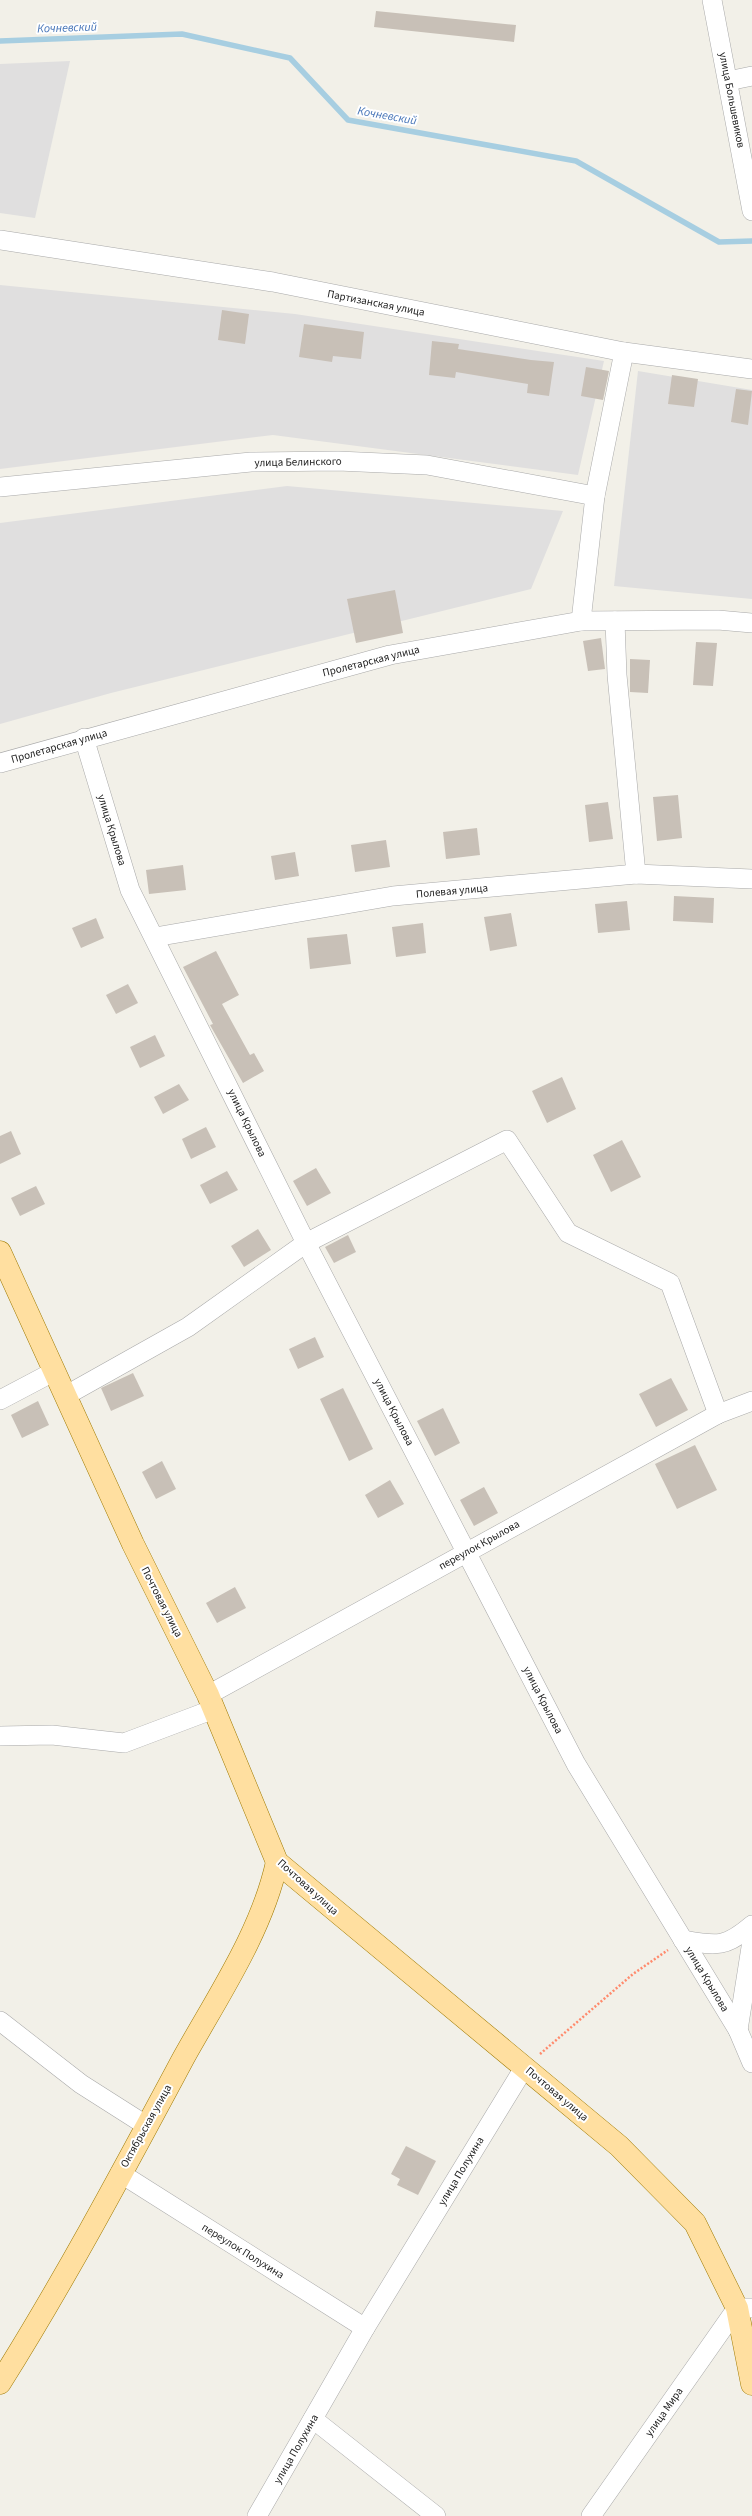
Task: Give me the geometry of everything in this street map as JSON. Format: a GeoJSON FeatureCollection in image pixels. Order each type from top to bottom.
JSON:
{"type":"FeatureCollection","features":[{"type":"Feature","properties":{"kind":"main road","name":"Почтовая улица"},"geometry":{"type":"LineString","coordinates":[[0,1252],[133,1544],[211,1702],[277,1862],[619,2146],[695,2223],[745,2308],[752,2384]]}},
{"type":"Feature","properties":{"kind":"main road","name":"Октябрьская улица"},"geometry":{"type":"LineString","coordinates":[[0,2383],[147,2126],[255,1927],[271,1891],[277,1862]]}},
{"type":"Feature","properties":{"kind":"street","name":"улица Большевиков"},"geometry":{"type":"LineString","coordinates":[[712,0],[751,205]]}},
{"type":"Feature","properties":{"kind":"street"},"geometry":{"type":"LineString","coordinates":[[728,81],[752,76]]}},
{"type":"Feature","properties":{"kind":"street","name":"Партизанская улица"},"geometry":{"type":"LineString","coordinates":[[0,240],[273,282],[624,352],[752,369]]}},
{"type":"Feature","properties":{"kind":"street"},"geometry":{"type":"LineString","coordinates":[[581,621],[595,496],[624,352]]}},
{"type":"Feature","properties":{"kind":"street","name":"улица Белинского"},"geometry":{"type":"LineString","coordinates":[[0,486],[251,462],[338,460],[427,465],[595,496]]}},
{"type":"Feature","properties":{"kind":"street","name":"Пролетарская улица"},"geometry":{"type":"LineString","coordinates":[[0,763],[84,738],[390,655],[581,621],[718,620],[752,623]]}},
{"type":"Feature","properties":{"kind":"street"},"geometry":{"type":"LineString","coordinates":[[614,621],[617,675],[636,874]]}},
{"type":"Feature","properties":{"kind":"street","name":"улица Крылова"},"geometry":{"type":"LineString","coordinates":[[84,738],[130,890],[155,937],[306,1243],[576,1764],[738,2030],[752,2063]]}},
{"type":"Feature","properties":{"kind":"street","name":"Полевая улица"},"geometry":{"type":"LineString","coordinates":[[155,937],[393,896],[636,874],[752,879]]}},
{"type":"Feature","properties":{"kind":"street"},"geometry":{"type":"LineString","coordinates":[[65,1396],[188,1327],[306,1243],[507,1140],[568,1233],[670,1282],[718,1414]]}},
{"type":"Feature","properties":{"kind":"street"},"geometry":{"type":"LineString","coordinates":[[0,1400],[55,1371]]}},
{"type":"Feature","properties":{"kind":"street","name":"переулок Крылова"},"geometry":{"type":"LineString","coordinates":[[0,1736],[52,1735],[124,1743],[211,1702],[466,1552],[718,1414],[752,1401]]}},
{"type":"Feature","properties":{"kind":"street"},"geometry":{"type":"LineString","coordinates":[[683,1940],[715,1946],[737,1938],[752,1925]]}},
{"type":"Feature","properties":{"kind":"street"},"geometry":{"type":"LineString","coordinates":[[738,2030],[752,1941]]}},
{"type":"Feature","properties":{"kind":"street"},"geometry":{"type":"LineString","coordinates":[[0,2020],[81,2084],[147,2126]]}},
{"type":"Feature","properties":{"kind":"street","name":"улица Полухина"},"geometry":{"type":"LineString","coordinates":[[257,2516],[365,2328],[524,2068]]}},
{"type":"Feature","properties":{"kind":"street","name":"переулок Полухина"},"geometry":{"type":"LineString","coordinates":[[120,2173],[365,2328]]}},
{"type":"Feature","properties":{"kind":"street","name":"улица Мира"},"geometry":{"type":"LineString","coordinates":[[591,2516],[745,2308]]}},
{"type":"Feature","properties":{"kind":"street"},"geometry":{"type":"LineString","coordinates":[[313,2419],[436,2516]]}},
{"type":"Feature","properties":{"kind":"path"},"geometry":{"type":"LineString","coordinates":[[524,2068],[633,1974],[683,1940]]}},
{"type":"Feature","properties":{"kind":"shaded area"},"geometry":{"type":"Polygon","coordinates":[[[70,61],[35,218],[0,213],[0,64],[70,61]]]}},
{"type":"Feature","properties":{"kind":"shaded area"},"geometry":{"type":"Polygon","coordinates":[[[0,285],[295,314],[604,361],[578,475],[273,435],[0,469],[0,285]]]}},
{"type":"Feature","properties":{"kind":"shaded area"},"geometry":{"type":"Polygon","coordinates":[[[638,371],[752,390],[752,599],[614,586],[638,371]]]}},
{"type":"Feature","properties":{"kind":"shaded area"},"geometry":{"type":"Polygon","coordinates":[[[287,486],[563,511],[531,589],[111,693],[0,724],[0,523],[287,486]]]}},
{"type":"Feature","properties":{"kind":"building"},"geometry":{"type":"Polygon","coordinates":[[[376,11],[516,25],[514,42],[374,27],[376,11]]]}},
{"type":"Feature","properties":{"kind":"building"},"geometry":{"type":"Polygon","coordinates":[[[222,310],[249,314],[245,344],[218,340],[222,310]]]}},
{"type":"Feature","properties":{"kind":"building"},"geometry":{"type":"Polygon","coordinates":[[[304,324],[364,332],[361,359],[333,356],[332,362],[299,357],[304,324]]]}},
{"type":"Feature","properties":{"kind":"building"},"geometry":{"type":"Polygon","coordinates":[[[432,341],[459,344],[458,349],[554,362],[549,396],[527,393],[528,384],[456,372],[455,378],[429,375],[432,341]]]}},
{"type":"Feature","properties":{"kind":"building"},"geometry":{"type":"Polygon","coordinates":[[[586,367],[609,371],[603,400],[581,396],[586,367]]]}},
{"type":"Feature","properties":{"kind":"building"},"geometry":{"type":"Polygon","coordinates":[[[672,375],[698,379],[694,407],[668,404],[672,375]]]}},
{"type":"Feature","properties":{"kind":"building"},"geometry":{"type":"Polygon","coordinates":[[[736,389],[752,391],[748,425],[731,422],[736,389]]]}},
{"type":"Feature","properties":{"kind":"building"},"geometry":{"type":"Polygon","coordinates":[[[395,590],[403,633],[356,643],[347,599],[395,590]]]}},
{"type":"Feature","properties":{"kind":"building"},"geometry":{"type":"Polygon","coordinates":[[[601,638],[605,669],[588,671],[583,641],[601,638]]]}},
{"type":"Feature","properties":{"kind":"building"},"geometry":{"type":"Polygon","coordinates":[[[696,642],[717,643],[713,686],[693,685],[696,642]]]}},
{"type":"Feature","properties":{"kind":"building"},"geometry":{"type":"Polygon","coordinates":[[[630,659],[650,660],[648,693],[630,692],[630,659]]]}},
{"type":"Feature","properties":{"kind":"building"},"geometry":{"type":"Polygon","coordinates":[[[678,795],[682,838],[657,841],[653,797],[678,795]]]}},
{"type":"Feature","properties":{"kind":"building"},"geometry":{"type":"Polygon","coordinates":[[[608,802],[613,839],[589,842],[585,805],[608,802]]]}},
{"type":"Feature","properties":{"kind":"building"},"geometry":{"type":"Polygon","coordinates":[[[477,828],[480,855],[446,859],[443,832],[477,828]]]}},
{"type":"Feature","properties":{"kind":"building"},"geometry":{"type":"Polygon","coordinates":[[[386,840],[390,867],[355,872],[351,845],[386,840]]]}},
{"type":"Feature","properties":{"kind":"building"},"geometry":{"type":"Polygon","coordinates":[[[295,852],[299,876],[275,880],[271,856],[295,852]]]}},
{"type":"Feature","properties":{"kind":"building"},"geometry":{"type":"Polygon","coordinates":[[[183,865],[186,890],[149,894],[146,870],[183,865]]]}},
{"type":"Feature","properties":{"kind":"building"},"geometry":{"type":"Polygon","coordinates":[[[674,896],[714,898],[713,923],[673,921],[674,896]]]}},
{"type":"Feature","properties":{"kind":"building"},"geometry":{"type":"Polygon","coordinates":[[[627,901],[630,930],[598,933],[595,904],[627,901]]]}},
{"type":"Feature","properties":{"kind":"building"},"geometry":{"type":"Polygon","coordinates":[[[511,913],[517,946],[490,951],[484,917],[511,913]]]}},
{"type":"Feature","properties":{"kind":"building"},"geometry":{"type":"Polygon","coordinates":[[[96,918],[104,938],[81,948],[72,928],[96,918]]]}},
{"type":"Feature","properties":{"kind":"building"},"geometry":{"type":"Polygon","coordinates":[[[423,923],[426,953],[396,957],[392,927],[423,923]]]}},
{"type":"Feature","properties":{"kind":"building"},"geometry":{"type":"Polygon","coordinates":[[[347,934],[351,964],[310,969],[307,938],[347,934]]]}},
{"type":"Feature","properties":{"kind":"building"},"geometry":{"type":"Polygon","coordinates":[[[216,951],[239,995],[222,1004],[250,1055],[254,1053],[264,1071],[243,1083],[210,1025],[213,1024],[183,967],[216,951]]]}},
{"type":"Feature","properties":{"kind":"building"},"geometry":{"type":"Polygon","coordinates":[[[128,984],[138,1003],[116,1014],[106,995],[128,984]]]}},
{"type":"Feature","properties":{"kind":"building"},"geometry":{"type":"Polygon","coordinates":[[[155,1035],[165,1056],[140,1068],[130,1047],[155,1035]]]}},
{"type":"Feature","properties":{"kind":"building"},"geometry":{"type":"Polygon","coordinates":[[[562,1077],[576,1109],[547,1123],[532,1091],[562,1077]]]}},
{"type":"Feature","properties":{"kind":"building"},"geometry":{"type":"Polygon","coordinates":[[[179,1084],[189,1100],[163,1114],[154,1097],[179,1084]]]}},
{"type":"Feature","properties":{"kind":"building"},"geometry":{"type":"Polygon","coordinates":[[[206,1127],[216,1147],[191,1159],[182,1139],[206,1127]]]}},
{"type":"Feature","properties":{"kind":"building"},"geometry":{"type":"Polygon","coordinates":[[[11,1131],[21,1154],[0,1164],[0,1136],[11,1131]]]}},
{"type":"Feature","properties":{"kind":"building"},"geometry":{"type":"Polygon","coordinates":[[[622,1140],[641,1177],[611,1192],[593,1155],[622,1140]]]}},
{"type":"Feature","properties":{"kind":"building"},"geometry":{"type":"Polygon","coordinates":[[[316,1168],[331,1193],[307,1206],[293,1181],[316,1168]]]}},
{"type":"Feature","properties":{"kind":"building"},"geometry":{"type":"Polygon","coordinates":[[[227,1171],[238,1190],[210,1204],[200,1185],[227,1171]]]}},
{"type":"Feature","properties":{"kind":"building"},"geometry":{"type":"Polygon","coordinates":[[[36,1186],[45,1204],[20,1216],[11,1198],[36,1186]]]}},
{"type":"Feature","properties":{"kind":"building"},"geometry":{"type":"Polygon","coordinates":[[[258,1229],[271,1250],[244,1267],[231,1246],[258,1229]]]}},
{"type":"Feature","properties":{"kind":"building"},"geometry":{"type":"Polygon","coordinates":[[[348,1235],[356,1252],[334,1263],[325,1247],[348,1235]]]}},
{"type":"Feature","properties":{"kind":"building"},"geometry":{"type":"Polygon","coordinates":[[[315,1337],[324,1357],[298,1369],[289,1349],[315,1337]]]}},
{"type":"Feature","properties":{"kind":"building"},"geometry":{"type":"Polygon","coordinates":[[[133,1373],[144,1396],[111,1411],[101,1388],[133,1373]]]}},
{"type":"Feature","properties":{"kind":"building"},"geometry":{"type":"Polygon","coordinates":[[[671,1378],[688,1410],[656,1427],[639,1394],[671,1378]]]}},
{"type":"Feature","properties":{"kind":"building"},"geometry":{"type":"Polygon","coordinates":[[[343,1388],[373,1449],[349,1461],[320,1399],[343,1388]]]}},
{"type":"Feature","properties":{"kind":"building"},"geometry":{"type":"Polygon","coordinates":[[[38,1401],[49,1425],[22,1438],[11,1415],[38,1401]]]}},
{"type":"Feature","properties":{"kind":"building"},"geometry":{"type":"Polygon","coordinates":[[[443,1408],[460,1443],[435,1456],[417,1421],[443,1408]]]}},
{"type":"Feature","properties":{"kind":"building"},"geometry":{"type":"Polygon","coordinates":[[[695,1445],[717,1490],[677,1509],[655,1464],[695,1445]]]}},
{"type":"Feature","properties":{"kind":"building"},"geometry":{"type":"Polygon","coordinates":[[[162,1461],[176,1489],[156,1499],[142,1472],[162,1461]]]}},
{"type":"Feature","properties":{"kind":"building"},"geometry":{"type":"Polygon","coordinates":[[[390,1480],[404,1504],[378,1518],[365,1495],[390,1480]]]}},
{"type":"Feature","properties":{"kind":"building"},"geometry":{"type":"Polygon","coordinates":[[[484,1487],[498,1513],[474,1526],[460,1500],[484,1487]]]}},
{"type":"Feature","properties":{"kind":"building"},"geometry":{"type":"Polygon","coordinates":[[[235,1587],[246,1608],[217,1623],[206,1603],[235,1587]]]}},
{"type":"Feature","properties":{"kind":"building"},"geometry":{"type":"Polygon","coordinates":[[[406,2146],[436,2161],[418,2195],[397,2185],[400,2179],[391,2174],[406,2146]]]}},
{"type":"Feature","properties":{"kind":"waterway","name":"Кочневский"},"geometry":{"type":"LineString","coordinates":[[0,41],[182,34],[290,58],[348,120],[576,161],[719,242],[752,241]]}}]}
